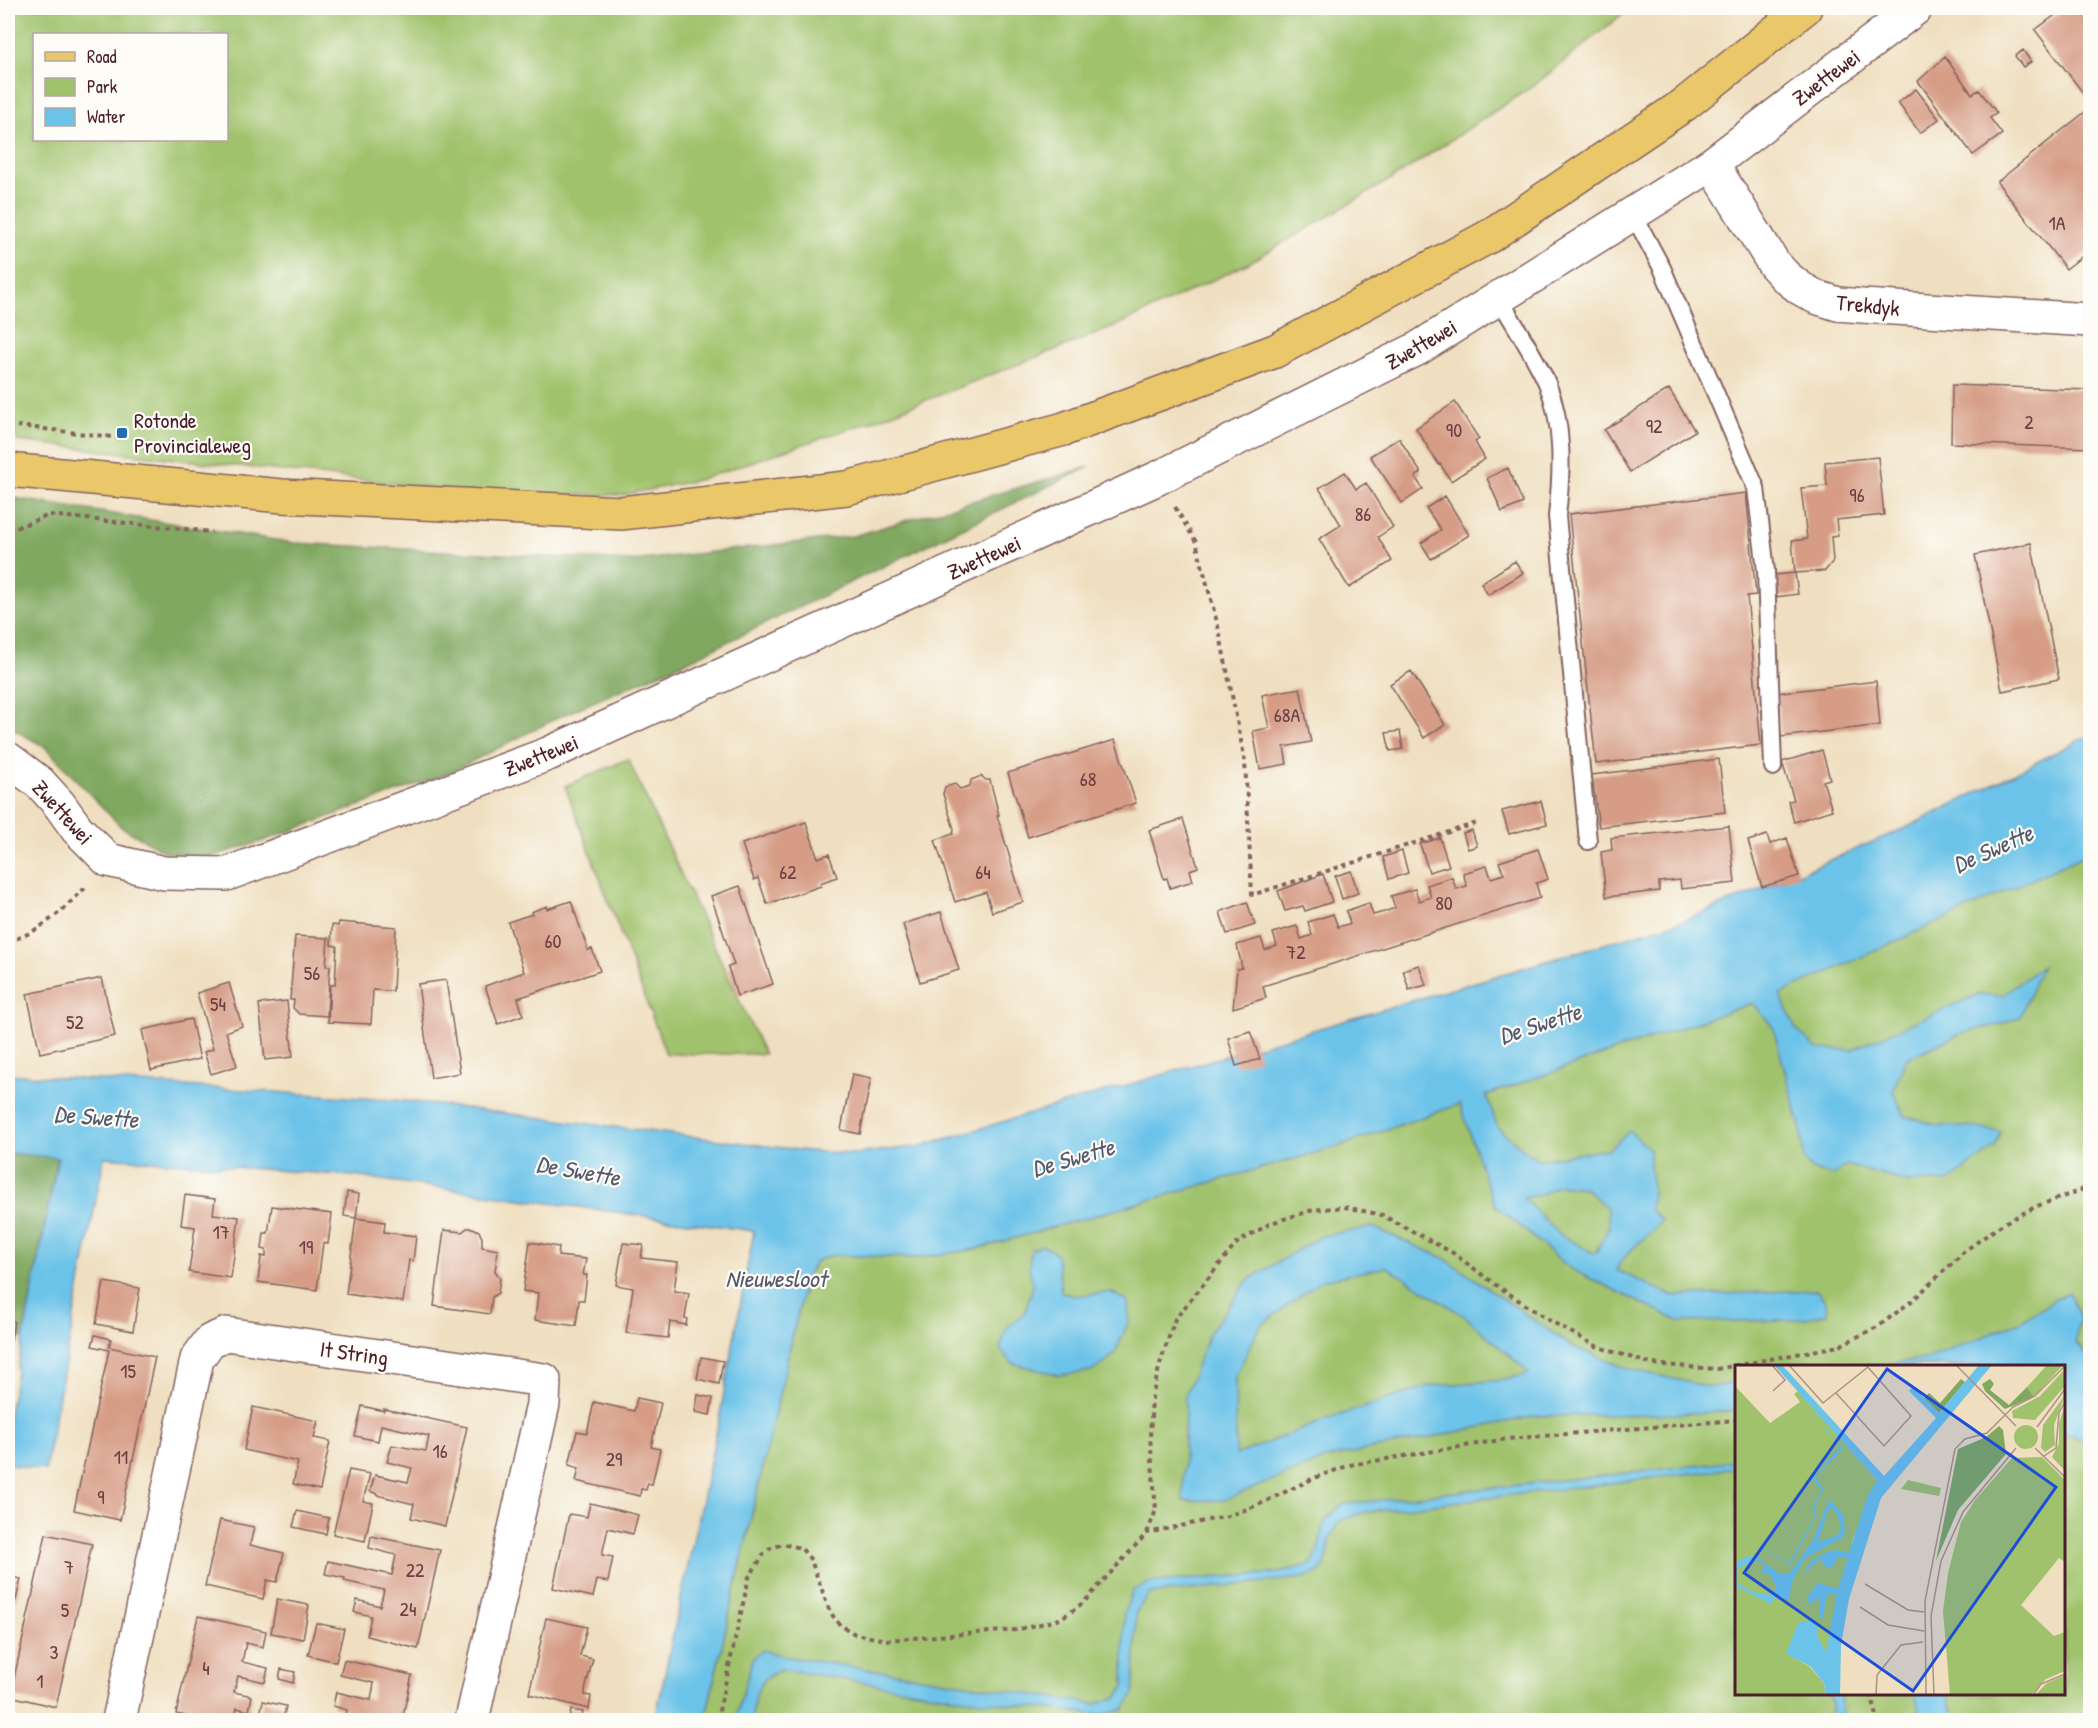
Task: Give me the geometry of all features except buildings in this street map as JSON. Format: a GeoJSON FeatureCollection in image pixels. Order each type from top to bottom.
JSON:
{"type":"FeatureCollection","features":[{"type":"Feature","properties":{"kind":"main road"},"geometry":{"type":"LineString","coordinates":[[8,470],[282,496],[621,513],[847,488],[1064,429],[1275,351],[1488,237],[1685,104],[1805,8]]}},
{"type":"Feature","properties":{"kind":"street","name":"Zwettewei"},"geometry":{"type":"LineString","coordinates":[[8,759],[40,783],[77,829],[108,860],[164,873],[227,874],[548,754],[1158,478],[1417,349],[1712,164],[1916,8]]}},
{"type":"Feature","properties":{"kind":"street","name":"Trekdyk"},"geometry":{"type":"LineString","coordinates":[[1712,164],[1774,264],[1800,288],[1816,297],[1838,304],[2091,320]]}},
{"type":"Feature","properties":{"kind":"street","name":"It String"},"geometry":{"type":"LineString","coordinates":[[119,1720],[197,1359],[210,1341],[226,1334],[544,1380],[543,1404],[472,1720]]}},
{"type":"Feature","properties":{"kind":"lane"},"geometry":{"type":"LineString","coordinates":[[1633,214],[1662,268],[1756,488],[1766,571],[1773,767]]}},
{"type":"Feature","properties":{"kind":"lane"},"geometry":{"type":"LineString","coordinates":[[1499,298],[1547,384],[1557,423],[1562,474],[1557,516],[1588,841]]}},
{"type":"Feature","properties":{"kind":"path"},"geometry":{"type":"LineString","coordinates":[[8,425],[122,438]]}},
{"type":"Feature","properties":{"kind":"path"},"geometry":{"type":"LineString","coordinates":[[168,443],[234,452]]}},
{"type":"Feature","properties":{"kind":"path"},"geometry":{"type":"LineString","coordinates":[[1158,478],[1196,542],[1219,630],[1245,761],[1252,895],[1477,823]]}},
{"type":"Feature","properties":{"kind":"path"},"geometry":{"type":"LineString","coordinates":[[8,531],[49,515],[212,532]]}},
{"type":"Feature","properties":{"kind":"path"},"geometry":{"type":"LineString","coordinates":[[8,942],[19,939],[45,923],[70,903],[108,860]]}},
{"type":"Feature","properties":{"kind":"path"},"geometry":{"type":"LineString","coordinates":[[1742,1365],[1839,1346],[1879,1326],[1913,1300],[1966,1250],[2004,1223],[2037,1206],[2091,1187]]}},
{"type":"Feature","properties":{"kind":"path"},"geometry":{"type":"LineString","coordinates":[[717,1720],[749,1576],[764,1554],[771,1548],[783,1544],[801,1548],[812,1560],[830,1612],[840,1625],[855,1634],[886,1640],[1016,1630],[1057,1620],[1084,1602],[1147,1533],[1156,1510],[1150,1437],[1152,1397],[1175,1319],[1237,1243],[1271,1223],[1313,1210],[1345,1207],[1383,1215],[1453,1253],[1546,1319],[1596,1346],[1650,1364],[1717,1370],[1735,1366]]}},
{"type":"Feature","properties":{"kind":"path"},"geometry":{"type":"LineString","coordinates":[[1147,1533],[1248,1509],[1314,1478],[1350,1465],[1507,1439],[1735,1420]]}},
{"type":"Feature","properties":{"kind":"path"},"geometry":{"type":"LineString","coordinates":[[1871,1695],[1877,1720]]}},
{"type":"Feature","properties":{"kind":"green space"},"geometry":{"type":"Polygon","coordinates":[[[8,8],[1630,8],[1536,84],[1398,175],[1249,263],[1114,327],[872,421],[698,480],[623,495],[478,493],[17,441],[8,398],[8,8]]]}},
{"type":"Feature","properties":{"kind":"green space"},"geometry":{"type":"Polygon","coordinates":[[[1089,467],[688,661],[563,715],[449,773],[263,841],[210,857],[165,852],[121,827],[45,747],[8,726],[8,534],[12,530],[14,498],[294,543],[632,561],[853,536],[1089,467]]]}},
{"type":"Feature","properties":{"kind":"green space"},"geometry":{"type":"Polygon","coordinates":[[[628,759],[764,1054],[666,1054],[565,786],[628,759]]]}},
{"type":"Feature","properties":{"kind":"green space"},"geometry":{"type":"Polygon","coordinates":[[[2090,852],[2090,995],[2085,1006],[2090,1023],[2090,1720],[705,1720],[806,1277],[816,1261],[832,1255],[917,1258],[976,1249],[1336,1147],[1775,995],[2090,852]]]}},
{"type":"Feature","properties":{"kind":"green space"},"geometry":{"type":"Polygon","coordinates":[[[8,1153],[58,1157],[23,1338],[8,1336],[8,1153]]]}},
{"type":"Feature","properties":{"kind":"water"},"geometry":{"type":"Polygon","coordinates":[[[2090,735],[2090,853],[1780,994],[1796,1029],[1818,1049],[1851,1050],[1979,994],[2002,996],[2042,966],[2020,1017],[1962,1033],[1906,1059],[1893,1091],[1905,1116],[1940,1126],[1966,1126],[2001,1132],[1995,1147],[1948,1182],[1906,1182],[1847,1165],[1833,1175],[1812,1170],[1804,1160],[1801,1130],[1773,1027],[1753,1003],[1486,1095],[1498,1128],[1537,1160],[1608,1149],[1630,1131],[1649,1149],[1652,1192],[1650,1210],[1662,1220],[1626,1256],[1616,1270],[1673,1296],[1817,1290],[1826,1302],[1827,1314],[1796,1320],[1680,1322],[1571,1269],[1495,1205],[1460,1104],[1336,1147],[976,1249],[917,1258],[832,1255],[816,1261],[806,1277],[705,1720],[655,1720],[719,1420],[754,1231],[353,1176],[104,1157],[45,1470],[8,1464],[8,1418],[58,1158],[8,1153],[8,1074],[407,1101],[808,1151],[855,1154],[921,1146],[1682,921],[1912,825],[2090,735]],[[1559,1185],[1540,1195],[1523,1198],[1559,1234],[1595,1254],[1609,1226],[1607,1208],[1585,1188],[1559,1185]]]}},
{"type":"Feature","properties":{"kind":"water"},"geometry":{"type":"Polygon","coordinates":[[[1372,1227],[1444,1258],[1572,1346],[1625,1368],[1709,1387],[1735,1383],[1735,1411],[1536,1416],[1328,1458],[1224,1500],[1183,1501],[1185,1396],[1210,1332],[1248,1280],[1321,1236],[1372,1227]],[[1387,1267],[1322,1280],[1260,1326],[1235,1377],[1236,1455],[1328,1419],[1429,1386],[1505,1380],[1529,1373],[1466,1317],[1387,1267]]]}},
{"type":"Feature","properties":{"kind":"water"},"geometry":{"type":"Polygon","coordinates":[[[1042,1245],[1057,1254],[1061,1292],[1073,1296],[1111,1292],[1128,1302],[1129,1321],[1114,1355],[1093,1371],[1058,1375],[1012,1363],[1000,1349],[1006,1329],[1025,1312],[1033,1286],[1029,1268],[1031,1250],[1042,1245]]]}},
{"type":"Feature","properties":{"kind":"water"},"geometry":{"type":"Polygon","coordinates":[[[2068,1291],[2080,1317],[2075,1342],[2090,1359],[2090,1443],[2068,1434],[2065,1436],[2065,1365],[1874,1365],[1927,1359],[2022,1321],[2068,1291]]]}},
{"type":"Feature","properties":{"kind":"water"},"geometry":{"type":"Polygon","coordinates":[[[1735,1461],[1735,1468],[1361,1513],[1338,1522],[1330,1541],[1326,1561],[1322,1569],[1312,1575],[1303,1578],[1149,1594],[1136,1612],[1134,1694],[1123,1710],[1102,1715],[966,1699],[781,1669],[761,1684],[751,1720],[735,1720],[753,1658],[763,1650],[783,1656],[1095,1704],[1116,1698],[1124,1687],[1124,1613],[1133,1590],[1152,1582],[1278,1573],[1312,1564],[1317,1555],[1324,1524],[1334,1511],[1345,1504],[1735,1461]]]}},
{"type":"Feature","properties":{"kind":"water"},"geometry":{"type":"Polygon","coordinates":[[[1830,1695],[1840,1695],[1842,1720],[1832,1720],[1830,1695]]]}},
{"type":"Feature","properties":{"kind":"water"},"geometry":{"type":"Polygon","coordinates":[[[1915,1695],[1947,1695],[1954,1718],[1957,1720],[1921,1720],[1915,1695]]]}},
{"type":"Feature","properties":{"kind":"place","name":"Rotonde Provincialeweg"},"geometry":{"type":"Point","coordinates":[122,433]}},
{"type":"Feature","properties":{"kind":"water label","name":"De Swette"},"geometry":{"type":"Point","coordinates":[1993,849]}},
{"type":"Feature","properties":{"kind":"water label","name":"De Swette"},"geometry":{"type":"Point","coordinates":[1540,1024]}},
{"type":"Feature","properties":{"kind":"water label","name":"De Swette"},"geometry":{"type":"Point","coordinates":[96,1117]}},
{"type":"Feature","properties":{"kind":"water label","name":"De Swette"},"geometry":{"type":"Point","coordinates":[1073,1158]}},
{"type":"Feature","properties":{"kind":"water label","name":"De Swette"},"geometry":{"type":"Point","coordinates":[578,1171]}},
{"type":"Feature","properties":{"kind":"water label","name":"Nieuwesloot"},"geometry":{"type":"Point","coordinates":[776,1279]}}]}
